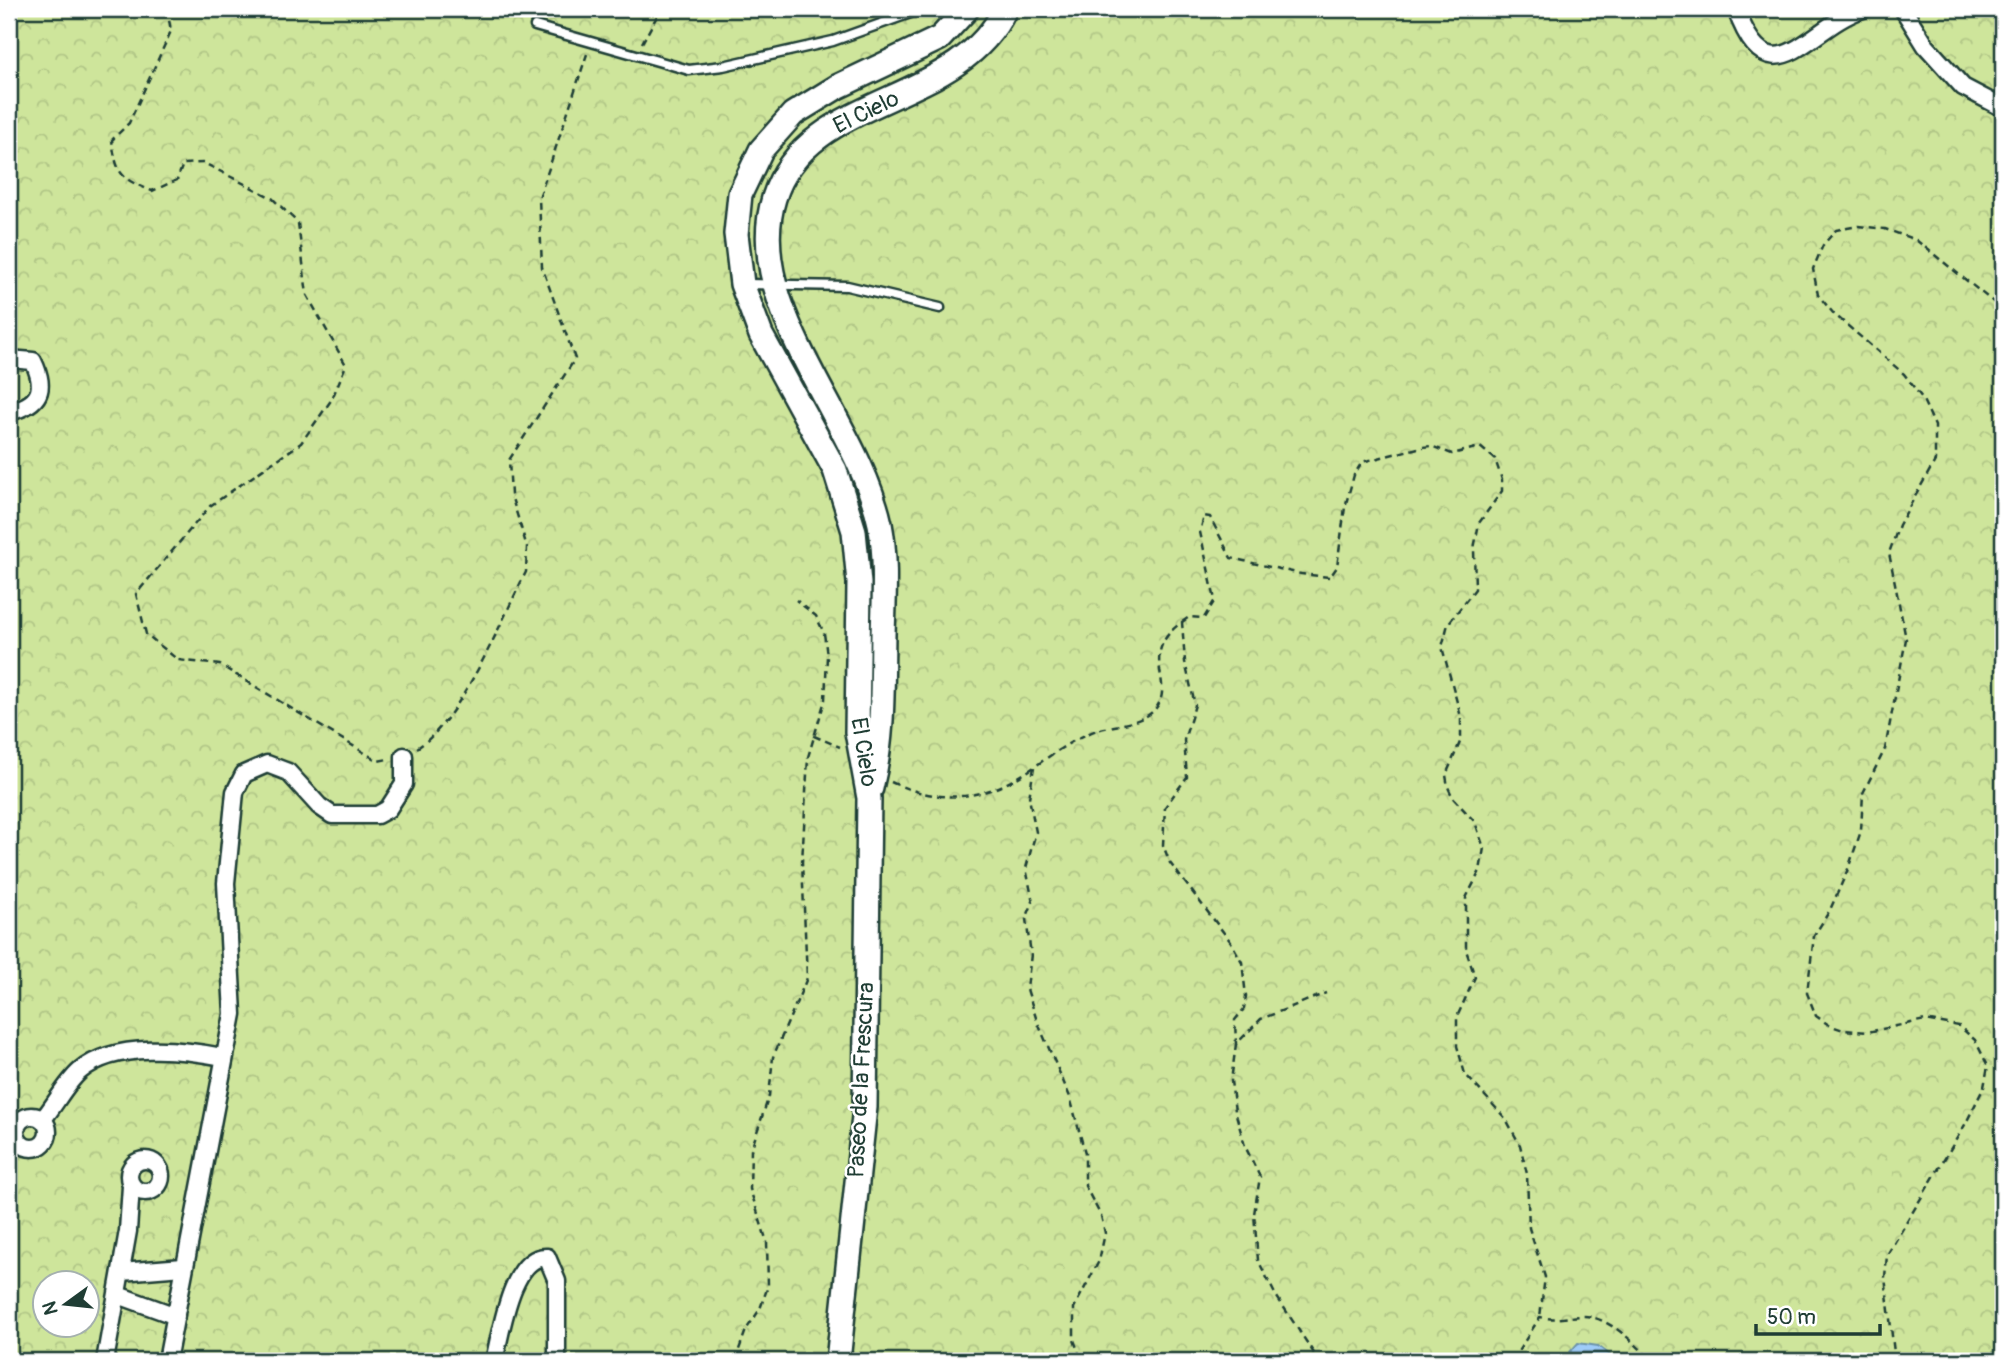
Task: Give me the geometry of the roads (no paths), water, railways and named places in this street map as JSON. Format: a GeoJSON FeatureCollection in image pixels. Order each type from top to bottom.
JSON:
{"type":"FeatureCollection","features":[{"type":"Feature","properties":{"kind":"street","name":"El Cielo"},"geometry":{"type":"LineString","coordinates":[[869,798],[857,732],[859,583],[854,531],[835,470],[761,335],[742,284],[736,234],[740,194],[761,150],[793,114],[838,87],[940,38],[967,9]]}},
{"type":"Feature","properties":{"kind":"street","name":"El Cielo"},"geometry":{"type":"LineString","coordinates":[[869,798],[881,747],[884,596],[880,525],[861,467],[790,325],[773,282],[767,234],[774,197],[789,166],[813,141],[833,125],[927,83],[967,55],[999,20],[1005,9]]}},
{"type":"Feature","properties":{"kind":"street"},"geometry":{"type":"LineString","coordinates":[[1736,9],[1746,37],[1760,52],[1774,55],[1800,48],[1849,13],[1863,9]]}},
{"type":"Feature","properties":{"kind":"street"},"geometry":{"type":"LineString","coordinates":[[1903,9],[1926,46],[1963,87],[2003,108]]}},
{"type":"Feature","properties":{"kind":"street"},"geometry":{"type":"LineString","coordinates":[[9,359],[33,362],[41,378],[40,392],[32,403],[9,412]]}},
{"type":"Feature","properties":{"kind":"street"},"geometry":{"type":"LineString","coordinates":[[167,1361],[233,1014],[226,883],[235,792],[244,774],[267,764],[288,772],[319,806],[331,815],[377,815],[388,809],[404,784],[404,756]]}},
{"type":"Feature","properties":{"kind":"street","name":"Paseo de la Frescura"},"geometry":{"type":"LineString","coordinates":[[838,1361],[864,1107],[869,798]]}},
{"type":"Feature","properties":{"kind":"street"},"geometry":{"type":"LineString","coordinates":[[43,1119],[80,1071],[103,1059],[134,1052],[181,1048],[223,1057]]}},
{"type":"Feature","properties":{"kind":"street"},"geometry":{"type":"LineString","coordinates":[[105,1361],[118,1295],[131,1186]]}},
{"type":"Feature","properties":{"kind":"street"},"geometry":{"type":"LineString","coordinates":[[494,1361],[512,1292],[523,1267],[538,1257],[547,1257],[557,1281],[557,1361]]}},
{"type":"Feature","properties":{"kind":"street"},"geometry":{"type":"LineString","coordinates":[[121,1272],[183,1267]]}},
{"type":"Feature","properties":{"kind":"street"},"geometry":{"type":"LineString","coordinates":[[118,1295],[176,1316]]}},
{"type":"Feature","properties":{"kind":"lane"},"geometry":{"type":"LineString","coordinates":[[535,26],[689,70],[723,66],[833,41],[922,9]]}},
{"type":"Feature","properties":{"kind":"lane"},"geometry":{"type":"LineString","coordinates":[[742,284],[773,282],[847,286],[940,308]]}},
{"type":"Feature","properties":{"kind":"water"},"geometry":{"type":"Polygon","coordinates":[[[1578,1343],[1598,1346],[1618,1361],[1568,1361],[1570,1352],[1578,1343]]]}}]}
